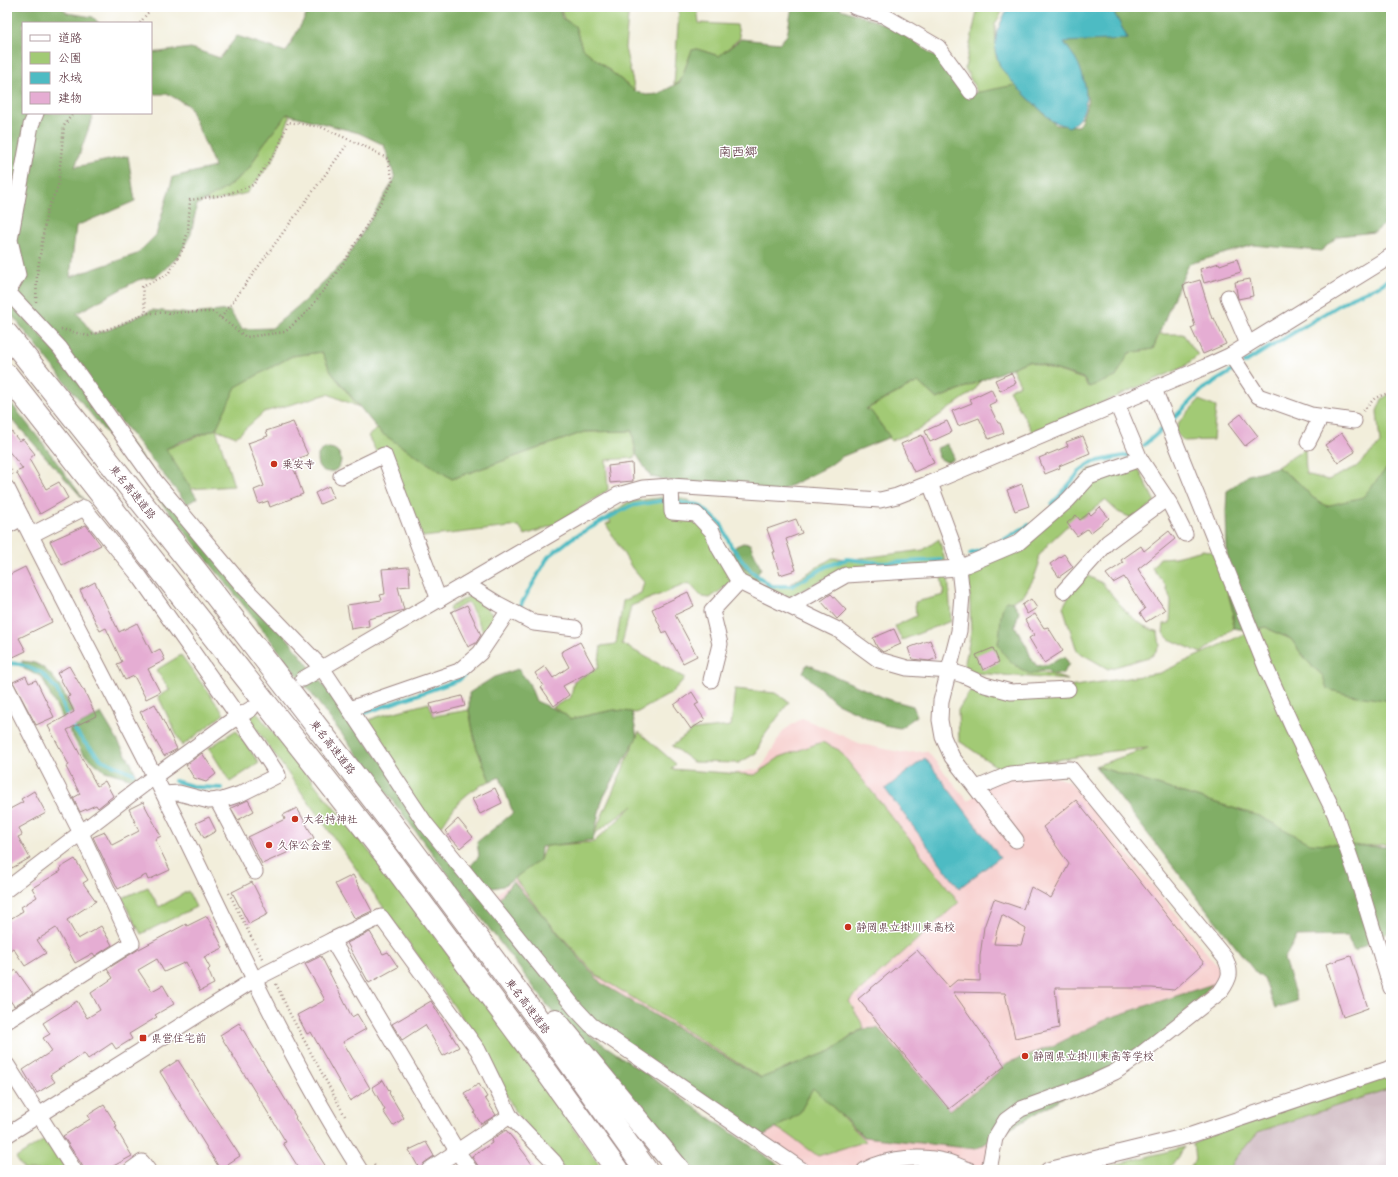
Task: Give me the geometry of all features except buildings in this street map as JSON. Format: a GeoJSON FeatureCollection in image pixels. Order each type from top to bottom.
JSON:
{"type":"FeatureCollection","features":[{"type":"Feature","properties":{"kind":"highway","name":"東名高速道路"},"geometry":{"type":"LineString","coordinates":[[7,334],[198,573],[410,847],[552,1038],[646,1170]]}},
{"type":"Feature","properties":{"kind":"highway"},"geometry":{"type":"LineString","coordinates":[[7,375],[388,858],[549,1074],[617,1170]]}},
{"type":"Feature","properties":{"kind":"highway"},"geometry":{"type":"LineString","coordinates":[[410,847],[679,1170]]}},
{"type":"Feature","properties":{"kind":"street"},"geometry":{"type":"LineString","coordinates":[[855,7],[883,15],[938,47],[971,92]]}},
{"type":"Feature","properties":{"kind":"street"},"geometry":{"type":"LineString","coordinates":[[36,114],[31,125],[10,240],[18,276],[7,292],[60,348],[155,481],[242,585],[322,668],[425,823],[575,1008],[591,1025],[802,1170]]}},
{"type":"Feature","properties":{"kind":"street"},"geometry":{"type":"LineString","coordinates":[[303,679],[618,495],[643,488],[672,486],[880,500],[897,496],[930,484],[1231,355],[1391,256]]}},
{"type":"Feature","properties":{"kind":"street"},"geometry":{"type":"LineString","coordinates":[[1228,297],[1248,344]]}},
{"type":"Feature","properties":{"kind":"street"},"geometry":{"type":"LineString","coordinates":[[1231,355],[1258,396],[1311,415],[1354,421]]}},
{"type":"Feature","properties":{"kind":"street"},"geometry":{"type":"LineString","coordinates":[[1154,389],[1267,670],[1292,726],[1335,814],[1356,874],[1391,988]]}},
{"type":"Feature","properties":{"kind":"street"},"geometry":{"type":"LineString","coordinates":[[1117,404],[1140,459],[1166,499],[1185,534]]}},
{"type":"Feature","properties":{"kind":"street"},"geometry":{"type":"LineString","coordinates":[[1308,442],[1321,417]]}},
{"type":"Feature","properties":{"kind":"street"},"geometry":{"type":"LineString","coordinates":[[341,476],[384,455],[439,600]]}},
{"type":"Feature","properties":{"kind":"street"},"geometry":{"type":"LineString","coordinates":[[791,606],[846,575],[959,568],[1018,543],[1068,500],[1089,477],[1140,459]]}},
{"type":"Feature","properties":{"kind":"street"},"geometry":{"type":"LineString","coordinates":[[930,484],[952,542],[959,568],[962,595],[959,631],[950,671],[941,701],[940,720],[944,737],[952,756],[1016,840]]}},
{"type":"Feature","properties":{"kind":"street"},"geometry":{"type":"LineString","coordinates":[[672,486],[672,512],[696,514],[712,531],[719,548],[739,582],[838,630],[879,660],[907,668],[950,671],[963,675],[984,685],[1011,692],[1068,689]]}},
{"type":"Feature","properties":{"kind":"street"},"geometry":{"type":"LineString","coordinates":[[7,488],[155,776],[255,979],[314,1093],[360,1170]]}},
{"type":"Feature","properties":{"kind":"street"},"geometry":{"type":"LineString","coordinates":[[1064,591],[1108,542],[1166,499]]}},
{"type":"Feature","properties":{"kind":"street"},"geometry":{"type":"LineString","coordinates":[[31,535],[84,508],[140,577],[278,775],[240,794],[222,800],[209,801],[179,793],[164,794]]}},
{"type":"Feature","properties":{"kind":"street"},"geometry":{"type":"LineString","coordinates":[[7,526],[22,518]]}},
{"type":"Feature","properties":{"kind":"street"},"geometry":{"type":"LineString","coordinates":[[711,680],[720,644],[712,611],[739,582]]}},
{"type":"Feature","properties":{"kind":"street"},"geometry":{"type":"LineString","coordinates":[[466,584],[498,604],[534,623],[575,628]]}},
{"type":"Feature","properties":{"kind":"street"},"geometry":{"type":"LineString","coordinates":[[349,709],[459,671],[480,653],[509,610]]}},
{"type":"Feature","properties":{"kind":"street"},"geometry":{"type":"LineString","coordinates":[[7,688],[81,833],[132,943],[7,1021]]}},
{"type":"Feature","properties":{"kind":"street"},"geometry":{"type":"LineString","coordinates":[[9,884],[81,833],[155,776],[251,709]]}},
{"type":"Feature","properties":{"kind":"street"},"geometry":{"type":"LineString","coordinates":[[977,788],[1010,774],[1067,768],[1071,770],[1225,958],[1230,969],[1229,980],[1221,991],[1140,1055],[1087,1085],[1021,1109],[1006,1120],[995,1138],[989,1170]]}},
{"type":"Feature","properties":{"kind":"street"},"geometry":{"type":"LineString","coordinates":[[218,800],[255,872]]}},
{"type":"Feature","properties":{"kind":"street"},"geometry":{"type":"LineString","coordinates":[[7,1135],[255,979],[381,917],[478,1050],[510,1116],[554,1162],[559,1170]]}},
{"type":"Feature","properties":{"kind":"street"},"geometry":{"type":"LineString","coordinates":[[332,940],[457,1151],[470,1170]]}},
{"type":"Feature","properties":{"kind":"street"},"geometry":{"type":"LineString","coordinates":[[7,1065],[74,1170]]}},
{"type":"Feature","properties":{"kind":"street"},"geometry":{"type":"LineString","coordinates":[[1048,1170],[1191,1135],[1391,1068]]}},
{"type":"Feature","properties":{"kind":"street"},"geometry":{"type":"LineString","coordinates":[[429,1170],[510,1116]]}},
{"type":"Feature","properties":{"kind":"street"},"geometry":{"type":"LineString","coordinates":[[865,1170],[896,1160],[921,1158],[948,1162],[969,1170]]}},
{"type":"Feature","properties":{"kind":"street"},"geometry":{"type":"LineString","coordinates":[[131,1170],[142,1162],[148,1170]]}},
{"type":"Feature","properties":{"kind":"path"},"geometry":{"type":"LineString","coordinates":[[141,22],[152,7]]}},
{"type":"Feature","properties":{"kind":"path"},"geometry":{"type":"LineString","coordinates":[[72,114],[64,126],[58,187],[47,210],[36,275],[35,322],[88,336],[122,324],[146,313],[213,312],[246,337],[285,332],[309,310],[343,264],[393,182],[388,159],[368,148],[321,127],[288,122],[278,148],[253,185],[224,195],[190,200],[188,231],[183,248],[168,274],[142,288],[146,313]]}},
{"type":"Feature","properties":{"kind":"path"},"geometry":{"type":"LineString","coordinates":[[221,318],[346,146]]}},
{"type":"Feature","properties":{"kind":"path"},"geometry":{"type":"LineString","coordinates":[[1354,421],[1375,398],[1391,392]]}},
{"type":"Feature","properties":{"kind":"shaded area","name":"静岡県立掛川東高校"},"geometry":{"type":"Polygon","coordinates":[[[802,718],[861,744],[904,753],[927,751],[968,801],[989,783],[1038,771],[1070,782],[1218,967],[1221,991],[1001,1129],[984,1170],[969,1170],[895,1155],[865,1170],[802,1170],[489,902],[500,891],[540,860],[545,846],[594,842],[651,791],[671,769],[732,773],[761,769],[783,731],[802,718]]]}},
{"type":"Feature","properties":{"kind":"shaded area"},"geometry":{"type":"Polygon","coordinates":[[[1391,1082],[1391,1170],[1219,1170],[1248,1131],[1391,1082]]]}},
{"type":"Feature","properties":{"kind":"green space"},"geometry":{"type":"Polygon","coordinates":[[[7,7],[62,7],[67,13],[93,17],[98,22],[22,22],[22,114],[94,114],[75,167],[128,156],[135,201],[76,226],[70,277],[137,254],[156,235],[173,177],[215,167],[189,106],[168,94],[152,94],[152,53],[191,48],[220,58],[237,36],[286,52],[309,10],[307,7],[559,7],[562,18],[575,26],[582,48],[635,91],[646,95],[658,94],[680,82],[692,50],[697,49],[719,56],[741,39],[780,43],[787,35],[792,7],[839,7],[895,28],[940,60],[969,94],[1015,85],[1056,125],[1079,126],[1088,102],[1080,68],[1064,41],[1128,39],[1111,7],[1391,7],[1391,219],[1375,232],[1338,236],[1321,251],[1253,245],[1189,264],[1153,349],[1129,353],[1116,377],[1089,387],[1083,378],[1028,361],[937,399],[918,382],[866,409],[871,411],[890,437],[841,457],[829,466],[776,493],[713,489],[651,477],[636,454],[632,431],[584,432],[452,479],[381,433],[331,372],[322,352],[292,356],[236,387],[216,429],[182,441],[166,449],[197,498],[187,504],[124,425],[7,286],[7,7]],[[287,114],[262,146],[249,169],[226,188],[197,205],[191,234],[178,257],[157,276],[138,280],[77,313],[93,334],[111,329],[152,310],[192,314],[229,310],[242,329],[272,328],[303,302],[344,262],[363,232],[395,178],[384,145],[359,133],[287,114]]]}},
{"type":"Feature","properties":{"kind":"green space"},"geometry":{"type":"Polygon","coordinates":[[[560,7],[629,7],[625,48],[635,91],[582,48],[575,26],[564,19],[560,7]]]}},
{"type":"Feature","properties":{"kind":"green space"},"geometry":{"type":"Polygon","coordinates":[[[680,7],[697,7],[699,23],[737,25],[740,38],[719,56],[697,49],[692,50],[680,82],[674,85],[679,11],[680,7]]]}},
{"type":"Feature","properties":{"kind":"green space"},"geometry":{"type":"Polygon","coordinates":[[[980,7],[1005,7],[995,24],[996,56],[1015,85],[979,96],[965,68],[977,11],[980,7]]]}},
{"type":"Feature","properties":{"kind":"green space"},"geometry":{"type":"Polygon","coordinates":[[[287,114],[290,117],[273,160],[247,193],[211,202],[205,200],[226,188],[249,169],[262,146],[287,114]]]}},
{"type":"Feature","properties":{"kind":"green space"},"geometry":{"type":"Polygon","coordinates":[[[7,297],[67,365],[292,644],[493,907],[513,881],[601,983],[761,1078],[831,1051],[862,1029],[878,1028],[950,1110],[985,1084],[1007,1063],[1057,1044],[1109,1018],[1213,984],[1155,1043],[976,1149],[864,1137],[813,1088],[799,1114],[761,1137],[591,1025],[500,916],[591,1036],[786,1170],[695,1170],[573,1039],[260,626],[7,309],[7,297]]]}},
{"type":"Feature","properties":{"kind":"green space"},"geometry":{"type":"Polygon","coordinates":[[[1159,334],[1183,334],[1198,355],[1184,367],[1033,433],[1009,390],[1020,384],[1012,368],[1028,361],[1083,379],[1088,387],[1129,353],[1153,349],[1159,334]]]}},
{"type":"Feature","properties":{"kind":"green space"},"geometry":{"type":"Polygon","coordinates":[[[322,352],[331,372],[359,407],[328,394],[264,412],[236,437],[216,429],[235,387],[292,356],[322,352]]]}},
{"type":"Feature","properties":{"kind":"green space"},"geometry":{"type":"Polygon","coordinates":[[[981,381],[974,391],[920,429],[891,441],[867,409],[918,382],[937,399],[981,381]]]}},
{"type":"Feature","properties":{"kind":"green space"},"geometry":{"type":"Polygon","coordinates":[[[1391,393],[1391,464],[1362,500],[1326,506],[1312,497],[1298,482],[1277,467],[1305,449],[1306,474],[1328,480],[1356,467],[1380,444],[1377,411],[1382,399],[1391,393]]]}},
{"type":"Feature","properties":{"kind":"green space"},"geometry":{"type":"Polygon","coordinates":[[[7,398],[86,502],[16,424],[7,417],[7,398]]]}},
{"type":"Feature","properties":{"kind":"green space"},"geometry":{"type":"Polygon","coordinates":[[[1199,400],[1216,407],[1213,440],[1184,441],[1175,432],[1179,422],[1199,400]]]}},
{"type":"Feature","properties":{"kind":"green space"},"geometry":{"type":"Polygon","coordinates":[[[216,429],[234,486],[189,489],[166,449],[216,429]]]}},
{"type":"Feature","properties":{"kind":"green space"},"geometry":{"type":"Polygon","coordinates":[[[377,429],[452,479],[584,432],[632,431],[636,454],[634,458],[606,460],[608,490],[557,524],[525,535],[519,526],[423,537],[384,455],[376,451],[368,436],[377,429]]]}},
{"type":"Feature","properties":{"kind":"green space"},"geometry":{"type":"Polygon","coordinates":[[[947,444],[953,454],[953,460],[946,462],[939,458],[937,448],[947,444]]]}},
{"type":"Feature","properties":{"kind":"green space"},"geometry":{"type":"Polygon","coordinates":[[[324,448],[334,448],[341,455],[341,465],[334,472],[324,472],[317,465],[317,455],[324,448]]]}},
{"type":"Feature","properties":{"kind":"green space"},"geometry":{"type":"Polygon","coordinates":[[[1391,463],[1391,701],[1350,695],[1327,689],[1323,676],[1305,659],[1291,639],[1266,627],[1251,631],[1233,628],[1233,612],[1228,587],[1226,511],[1227,491],[1248,475],[1277,467],[1298,482],[1312,497],[1326,506],[1363,497],[1391,463]]]}},
{"type":"Feature","properties":{"kind":"green space"},"geometry":{"type":"Polygon","coordinates":[[[1136,464],[1155,502],[1134,519],[1118,512],[1105,500],[1086,515],[1066,527],[1049,543],[1038,557],[1039,564],[1034,578],[1024,595],[1003,606],[998,643],[1030,674],[1047,673],[1068,680],[963,672],[971,633],[967,561],[1005,553],[1090,469],[1136,464]]]}},
{"type":"Feature","properties":{"kind":"green space"},"geometry":{"type":"Polygon","coordinates":[[[667,497],[689,500],[709,521],[729,554],[764,586],[787,586],[832,558],[854,559],[923,550],[939,539],[948,571],[951,621],[902,640],[895,626],[916,616],[915,602],[944,595],[940,572],[844,571],[822,580],[789,597],[739,577],[710,598],[702,597],[689,583],[631,606],[622,644],[685,678],[670,694],[636,713],[614,710],[570,719],[553,707],[571,697],[574,681],[598,668],[601,646],[616,644],[623,601],[641,593],[644,582],[632,568],[606,524],[611,522],[607,517],[628,502],[667,497]]]}},
{"type":"Feature","properties":{"kind":"green space"},"geometry":{"type":"Polygon","coordinates":[[[743,543],[750,544],[761,568],[755,578],[733,556],[732,553],[736,546],[743,543]]]}},
{"type":"Feature","properties":{"kind":"green space"},"geometry":{"type":"Polygon","coordinates":[[[1203,550],[1217,553],[1233,612],[1233,628],[1201,653],[1169,639],[1163,633],[1164,624],[1170,623],[1171,601],[1166,586],[1152,568],[1160,558],[1175,557],[1203,550]]]}},
{"type":"Feature","properties":{"kind":"green space"},"geometry":{"type":"Polygon","coordinates":[[[1088,576],[1102,583],[1129,615],[1144,626],[1158,632],[1160,646],[1152,656],[1108,669],[1077,651],[1063,607],[1075,585],[1088,576]]]}},
{"type":"Feature","properties":{"kind":"green space"},"geometry":{"type":"Polygon","coordinates":[[[471,595],[497,618],[485,635],[468,602],[451,612],[449,608],[471,595]]]}},
{"type":"Feature","properties":{"kind":"green space"},"geometry":{"type":"Polygon","coordinates":[[[1006,601],[1013,602],[1019,611],[1015,626],[1027,647],[1031,658],[1037,666],[1049,664],[1057,659],[1065,657],[1069,664],[1062,674],[1051,674],[1047,670],[1030,674],[1007,658],[998,643],[1002,610],[1006,601]]]}},
{"type":"Feature","properties":{"kind":"green space"},"geometry":{"type":"Polygon","coordinates":[[[1266,627],[1291,639],[1305,659],[1323,676],[1391,698],[1391,844],[1311,850],[1259,816],[1095,766],[1148,748],[1113,751],[1000,769],[959,741],[958,710],[970,691],[1023,694],[1160,673],[1251,631],[1266,627]]]}},
{"type":"Feature","properties":{"kind":"green space"},"geometry":{"type":"Polygon","coordinates":[[[181,655],[224,714],[182,746],[158,696],[170,690],[156,670],[181,655]]]}},
{"type":"Feature","properties":{"kind":"green space"},"geometry":{"type":"Polygon","coordinates":[[[22,661],[37,664],[52,676],[62,691],[79,725],[101,713],[131,763],[139,781],[105,771],[82,753],[51,697],[42,677],[24,669],[22,661]]]}},
{"type":"Feature","properties":{"kind":"green space"},"geometry":{"type":"Polygon","coordinates":[[[807,664],[887,699],[913,706],[917,716],[900,728],[884,725],[835,702],[803,672],[807,664]]]}},
{"type":"Feature","properties":{"kind":"green space"},"geometry":{"type":"Polygon","coordinates":[[[518,669],[529,683],[536,701],[563,713],[570,719],[614,710],[632,712],[637,737],[602,800],[593,840],[541,847],[540,860],[503,886],[492,888],[469,868],[479,856],[477,842],[513,813],[500,777],[490,781],[476,746],[469,710],[469,693],[494,677],[518,669]]]}},
{"type":"Feature","properties":{"kind":"green space"},"geometry":{"type":"Polygon","coordinates":[[[735,689],[775,693],[789,702],[764,736],[756,753],[739,763],[693,762],[672,746],[693,730],[731,726],[735,689]]]}},
{"type":"Feature","properties":{"kind":"green space"},"geometry":{"type":"Polygon","coordinates":[[[429,703],[434,716],[469,710],[476,746],[490,781],[472,791],[453,809],[437,834],[364,723],[376,717],[429,703]]]}},
{"type":"Feature","properties":{"kind":"green space"},"geometry":{"type":"Polygon","coordinates":[[[253,708],[402,892],[537,1075],[603,1170],[565,1170],[515,1112],[483,1047],[245,713],[253,708]]]}},
{"type":"Feature","properties":{"kind":"green space"},"geometry":{"type":"Polygon","coordinates":[[[236,730],[259,763],[230,782],[209,748],[236,730]]]}},
{"type":"Feature","properties":{"kind":"green space"},"geometry":{"type":"Polygon","coordinates":[[[639,732],[676,764],[671,769],[755,775],[780,757],[822,742],[839,750],[959,902],[849,1001],[864,1027],[831,1051],[762,1078],[596,975],[542,914],[515,879],[526,866],[540,860],[545,846],[594,842],[633,806],[594,834],[639,732]]]}},
{"type":"Feature","properties":{"kind":"green space"},"geometry":{"type":"Polygon","coordinates":[[[1095,766],[1259,816],[1310,843],[1383,847],[1391,845],[1391,931],[1354,951],[1347,936],[1297,937],[1284,959],[1297,1001],[1275,1008],[1264,979],[1256,973],[1095,766]]]}},
{"type":"Feature","properties":{"kind":"green space"},"geometry":{"type":"Polygon","coordinates":[[[148,887],[159,907],[188,891],[196,907],[141,934],[122,898],[148,887]]]}},
{"type":"Feature","properties":{"kind":"green space"},"geometry":{"type":"Polygon","coordinates":[[[1391,1073],[1391,1088],[1258,1132],[1236,1158],[1229,1170],[1188,1170],[1195,1160],[1193,1143],[1276,1110],[1391,1073]]]}},
{"type":"Feature","properties":{"kind":"green space"},"geometry":{"type":"Polygon","coordinates":[[[813,1087],[866,1141],[818,1156],[785,1132],[776,1128],[799,1114],[813,1087]]]}},
{"type":"Feature","properties":{"kind":"green space"},"geometry":{"type":"Polygon","coordinates":[[[47,1138],[68,1170],[24,1170],[16,1158],[47,1138]]]}},
{"type":"Feature","properties":{"kind":"green space"},"geometry":{"type":"Polygon","coordinates":[[[1185,1147],[1168,1170],[1094,1170],[1185,1147]]]}},
{"type":"Feature","properties":{"kind":"water"},"geometry":{"type":"Polygon","coordinates":[[[1008,7],[1111,7],[1128,39],[1064,42],[1079,65],[1085,84],[1086,93],[1086,101],[1081,116],[1069,127],[1052,121],[1015,85],[1000,67],[995,51],[997,31],[1008,7]]]}},
{"type":"Feature","properties":{"kind":"water"},"geometry":{"type":"Polygon","coordinates":[[[925,758],[1000,857],[959,888],[885,789],[925,758]]]}},
{"type":"Feature","properties":{"kind":"waterway"},"geometry":{"type":"LineString","coordinates":[[1244,363],[1352,297],[1381,285],[1391,277]]}},
{"type":"Feature","properties":{"kind":"waterway"},"geometry":{"type":"LineString","coordinates":[[1171,421],[1203,389],[1234,370]]}},
{"type":"Feature","properties":{"kind":"waterway"},"geometry":{"type":"LineString","coordinates":[[1144,445],[1166,426]]}},
{"type":"Feature","properties":{"kind":"waterway"},"geometry":{"type":"LineString","coordinates":[[1052,505],[1081,470],[1093,462],[1128,455]]}},
{"type":"Feature","properties":{"kind":"waterway"},"geometry":{"type":"LineString","coordinates":[[519,608],[548,557],[572,538],[630,506],[667,501]]}},
{"type":"Feature","properties":{"kind":"waterway"},"geometry":{"type":"LineString","coordinates":[[676,502],[699,505],[721,524],[731,546],[751,571],[771,586],[792,586],[827,566],[847,559],[882,563],[941,560]]}},
{"type":"Feature","properties":{"kind":"waterway"},"geometry":{"type":"LineString","coordinates":[[997,544],[1029,525]]}},
{"type":"Feature","properties":{"kind":"waterway"},"geometry":{"type":"LineString","coordinates":[[970,554],[985,549]]}},
{"type":"Feature","properties":{"kind":"waterway"},"geometry":{"type":"LineString","coordinates":[[7,663],[19,664],[42,673],[57,690],[71,725],[84,742],[102,760],[133,773]]}},
{"type":"Feature","properties":{"kind":"waterway"},"geometry":{"type":"LineString","coordinates":[[359,715],[459,680],[464,675]]}},
{"type":"Feature","properties":{"kind":"waterway"},"geometry":{"type":"LineString","coordinates":[[175,781],[195,787],[222,788]]}},
{"type":"Feature","properties":{"kind":"place","name":"乗安寺"},"geometry":{"type":"Point","coordinates":[274,464]}},
{"type":"Feature","properties":{"kind":"place","name":"大名持神社"},"geometry":{"type":"Point","coordinates":[295,819]}},
{"type":"Feature","properties":{"kind":"place","name":"久保公会堂"},"geometry":{"type":"Point","coordinates":[269,845]}},
{"type":"Feature","properties":{"kind":"place","name":"静岡県立掛川東高校"},"geometry":{"type":"Point","coordinates":[848,927]}},
{"type":"Feature","properties":{"kind":"place","name":"県営住宅前"},"geometry":{"type":"Point","coordinates":[143,1038]}},
{"type":"Feature","properties":{"kind":"place","name":"静岡県立掛川東高等学校"},"geometry":{"type":"Point","coordinates":[1025,1056]}},
{"type":"Feature","properties":{"kind":"district","name":"南西郷"},"geometry":{"type":"Point","coordinates":[738,151]}}]}
